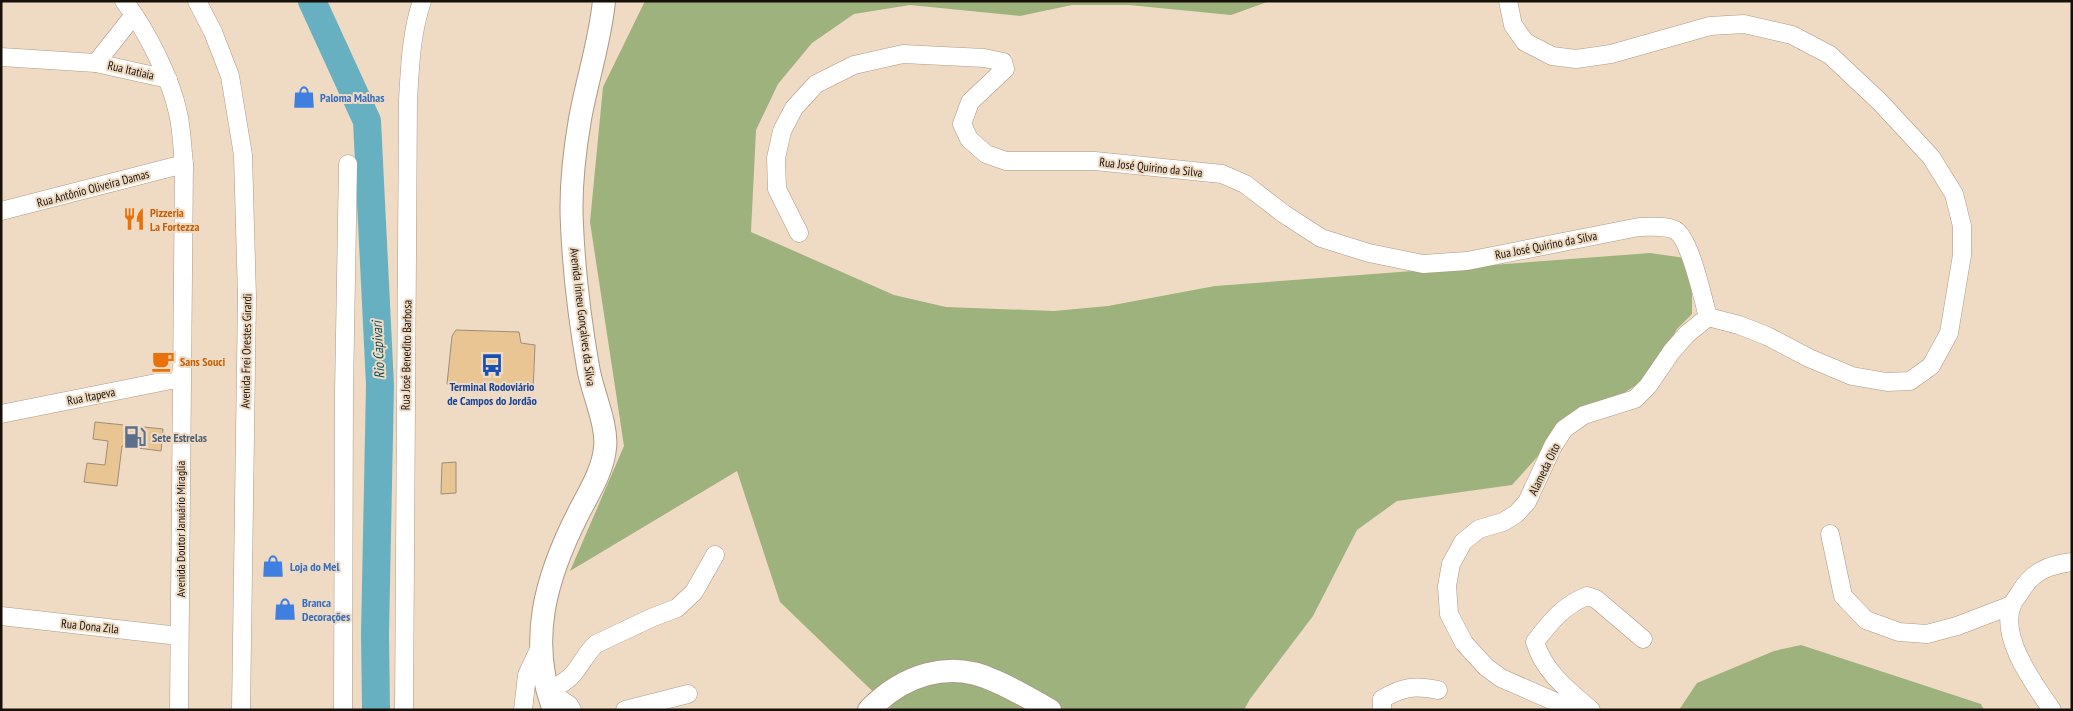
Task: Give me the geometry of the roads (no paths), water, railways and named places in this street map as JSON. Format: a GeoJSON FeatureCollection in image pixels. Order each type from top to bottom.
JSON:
{"type":"FeatureCollection","features":[{"type":"Feature","properties":{"kind":"main road","name":"Avenida Irineu Gonçalves da Silva"},"geometry":{"type":"LineString","coordinates":[[551,700],[542,667],[540,647],[543,614],[551,576],[565,540],[599,472],[605,449],[605,432],[593,393],[588,366],[572,224],[573,171],[580,120],[602,22],[604,1]]}},
{"type":"Feature","properties":{"kind":"main road"},"geometry":{"type":"LineString","coordinates":[[869,710],[884,695],[905,682],[937,671],[962,671],[994,680],[1050,710]]}},
{"type":"Feature","properties":{"kind":"street","name":"Avenida Frei Orestes Girardi"},"geometry":{"type":"LineString","coordinates":[[197,1],[213,32],[230,76],[242,155],[247,297],[241,710]]}},
{"type":"Feature","properties":{"kind":"street","name":"Rua José Benedito Barbosa"},"geometry":{"type":"LineString","coordinates":[[404,710],[408,100],[410,59],[416,18],[422,1]]}},
{"type":"Feature","properties":{"kind":"street"},"geometry":{"type":"LineString","coordinates":[[1508,1],[1514,25],[1526,42],[1552,56],[1576,59],[1611,54],[1710,26],[1744,24],[1792,35],[1830,55],[1880,102],[1931,157],[1954,194],[1962,226],[1962,255],[1948,333],[1931,366],[1910,381],[1887,382],[1852,376],[1738,324],[1708,317]]}},
{"type":"Feature","properties":{"kind":"street","name":"Rua Itatiaia"},"geometry":{"type":"LineString","coordinates":[[129,8],[96,63],[168,79]]}},
{"type":"Feature","properties":{"kind":"street","name":"Avenida Doutor Januário Miraglia"},"geometry":{"type":"LineString","coordinates":[[129,8],[168,79],[178,113],[184,164],[179,710]]}},
{"type":"Feature","properties":{"kind":"street","name":"Rua José Quirino da Silva"},"geometry":{"type":"LineString","coordinates":[[799,233],[777,189],[776,158],[782,131],[794,108],[816,84],[854,65],[903,54],[984,58],[1003,62],[1005,69],[970,102],[962,124],[969,139],[986,154],[1006,161],[1095,161],[1222,174],[1245,184],[1284,214],[1321,238],[1369,253],[1423,264],[1467,262],[1640,227],[1664,227],[1676,230],[1682,236],[1693,263],[1708,317]]}},
{"type":"Feature","properties":{"kind":"street"},"geometry":{"type":"LineString","coordinates":[[1,57],[96,63]]}},
{"type":"Feature","properties":{"kind":"street","name":"Rua Antônio Oliveira Damas"},"geometry":{"type":"LineString","coordinates":[[1,212],[184,164]]}},
{"type":"Feature","properties":{"kind":"street"},"geometry":{"type":"LineString","coordinates":[[343,710],[344,402],[348,164]]}},
{"type":"Feature","properties":{"kind":"street","name":"Alameda Oito"},"geometry":{"type":"LineString","coordinates":[[1574,710],[1501,678],[1486,667],[1464,643],[1449,614],[1447,586],[1451,564],[1463,542],[1479,529],[1503,522],[1516,514],[1527,502],[1553,446],[1564,429],[1584,415],[1635,400],[1648,386],[1672,351],[1687,334],[1708,317]]}},
{"type":"Feature","properties":{"kind":"street","name":"Rua Itapeva"},"geometry":{"type":"LineString","coordinates":[[1,414],[181,378]]}},
{"type":"Feature","properties":{"kind":"street"},"geometry":{"type":"LineString","coordinates":[[1830,534],[1843,596],[1866,620],[1899,632],[1927,634],[1957,626],[2012,605]]}},
{"type":"Feature","properties":{"kind":"street"},"geometry":{"type":"LineString","coordinates":[[572,710],[569,705],[551,700],[589,650],[596,644],[651,618],[678,608],[694,592],[715,556]]}},
{"type":"Feature","properties":{"kind":"street"},"geometry":{"type":"LineString","coordinates":[[2052,710],[2031,680],[2018,654],[2009,625],[2012,605],[2028,579],[2051,565],[2072,562]]}},
{"type":"Feature","properties":{"kind":"street"},"geometry":{"type":"LineString","coordinates":[[1591,710],[1559,683],[1539,656],[1535,642],[1552,619],[1574,601],[1587,596],[1596,599],[1643,639]]}},
{"type":"Feature","properties":{"kind":"street","name":"Rua Dona Zila"},"geometry":{"type":"LineString","coordinates":[[1,616],[179,636]]}},
{"type":"Feature","properties":{"kind":"street"},"geometry":{"type":"LineString","coordinates":[[523,710],[527,675],[540,647]]}},
{"type":"Feature","properties":{"kind":"street"},"geometry":{"type":"LineString","coordinates":[[1382,710],[1382,699],[1397,690],[1418,686],[1438,690]]}},
{"type":"Feature","properties":{"kind":"street"},"geometry":{"type":"LineString","coordinates":[[625,710],[688,694]]}},
{"type":"Feature","properties":{"kind":"waterway","name":"Rio Capivari"},"geometry":{"type":"LineString","coordinates":[[312,1],[367,121],[380,385],[375,634],[376,710]]}},
{"type":"Feature","properties":{"kind":"place","name":"Paloma Malhas"},"geometry":{"type":"Point","coordinates":[304,97]}},
{"type":"Feature","properties":{"kind":"place","name":"Pizzeria La Fortezza"},"geometry":{"type":"Point","coordinates":[134,219]}},
{"type":"Feature","properties":{"kind":"place","name":"Sans Souci"},"geometry":{"type":"Point","coordinates":[163,361]}},
{"type":"Feature","properties":{"kind":"place","name":"Terminal Rodoviário de Campos do Jordão"},"geometry":{"type":"Point","coordinates":[492,365]}},
{"type":"Feature","properties":{"kind":"place","name":"Sete Estrelas"},"geometry":{"type":"Point","coordinates":[135,437]}},
{"type":"Feature","properties":{"kind":"place","name":"Loja do Mel"},"geometry":{"type":"Point","coordinates":[273,566]}},
{"type":"Feature","properties":{"kind":"place","name":"Branca Decorações"},"geometry":{"type":"Point","coordinates":[285,609]}}]}
